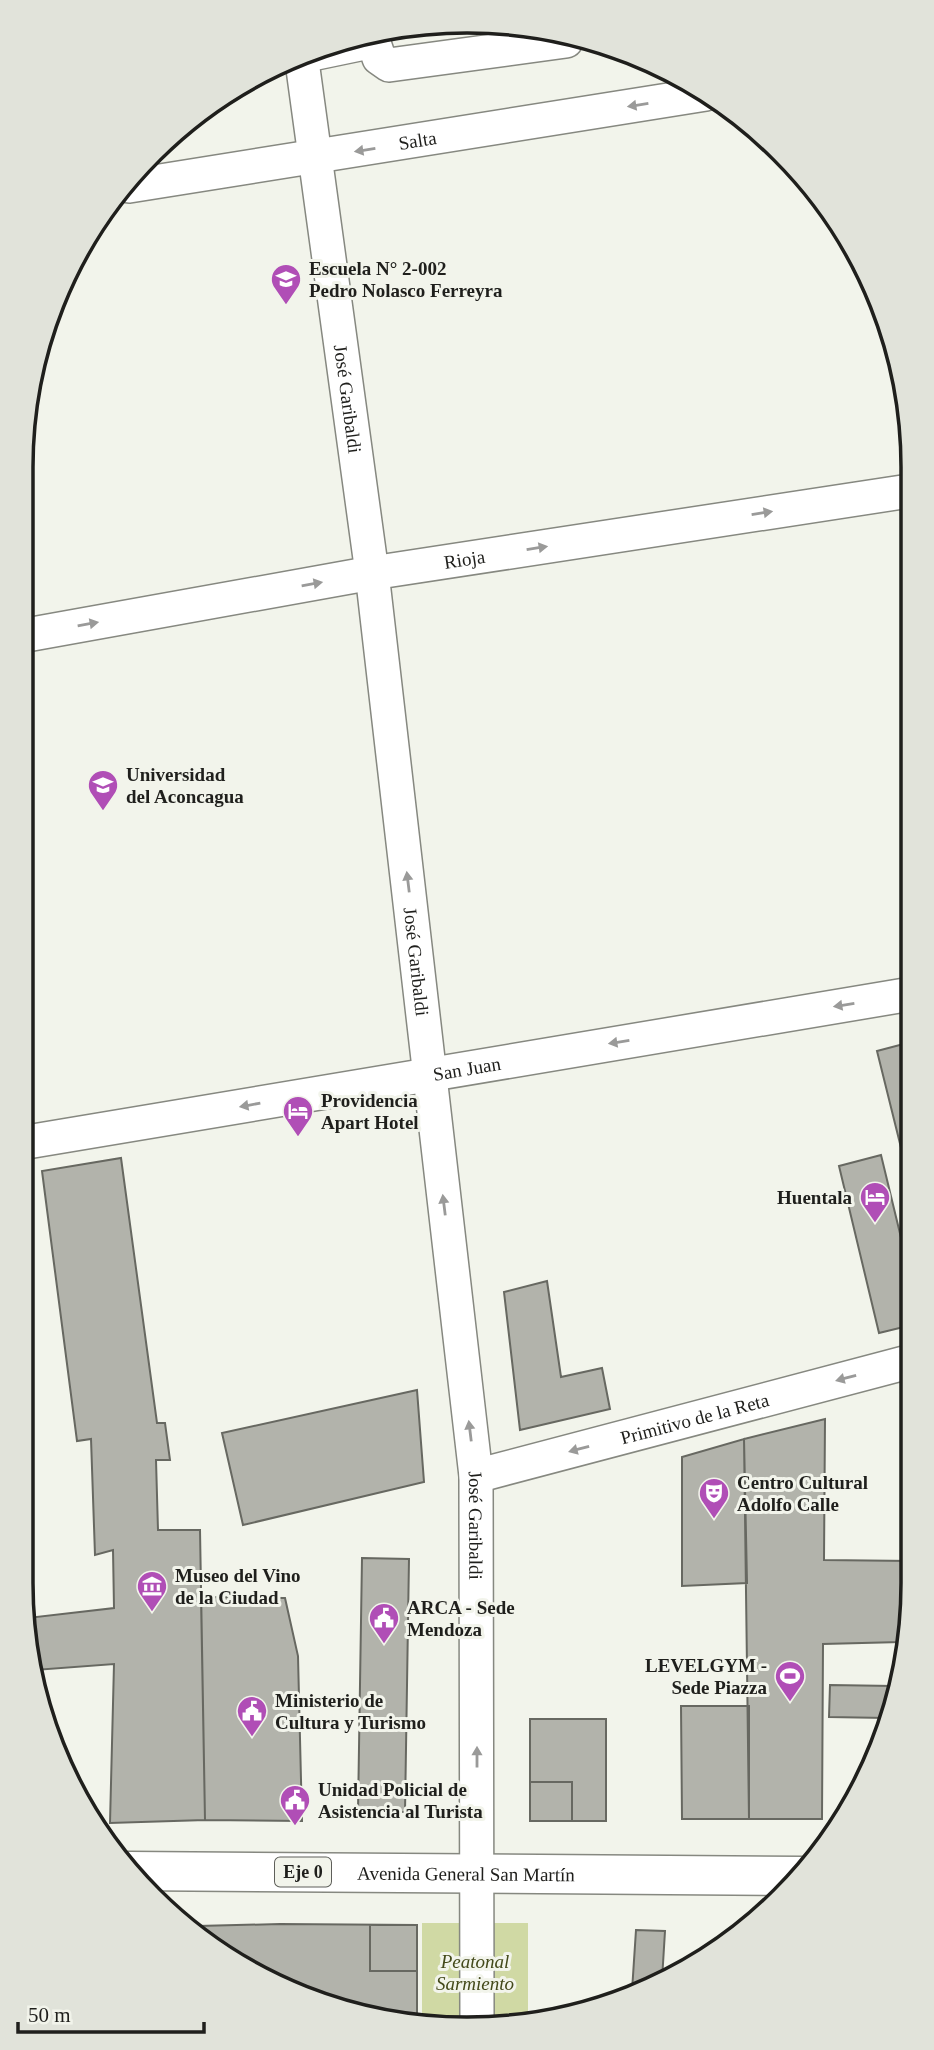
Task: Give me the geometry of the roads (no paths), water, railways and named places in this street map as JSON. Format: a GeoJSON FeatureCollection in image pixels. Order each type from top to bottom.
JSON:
{"type":"FeatureCollection","features":[{"type":"Feature","properties":{"kind":"main road","name":"Avenida General San Martín"},"geometry":{"type":"LineString","coordinates":[[143,1871],[787,1876]]}},
{"type":"Feature","properties":{"kind":"street"},"geometry":{"type":"LineString","coordinates":[[374,44],[379,58],[389,65],[555,43]]}},
{"type":"Feature","properties":{"kind":"street","name":"José Garibaldi"},"geometry":{"type":"LineString","coordinates":[[302,65],[372,573],[476,1476],[477,2017]]}},
{"type":"Feature","properties":{"kind":"street","name":"Salta"},"geometry":{"type":"LineString","coordinates":[[138,185],[692,96]]}},
{"type":"Feature","properties":{"kind":"street","name":"Rioja"},"geometry":{"type":"LineString","coordinates":[[33,634],[372,573],[901,492]]}},
{"type":"Feature","properties":{"kind":"street","name":"San Juan"},"geometry":{"type":"LineString","coordinates":[[33,1141],[901,996]]}},
{"type":"Feature","properties":{"kind":"street","name":"Primitivo de la Reta"},"geometry":{"type":"LineString","coordinates":[[476,1476],[901,1364]]}},
{"type":"Feature","properties":{"kind":"place","name":"Escuela N° 2-002 Pedro Nolasco Ferreyra"},"geometry":{"type":"Point","coordinates":[286,306]}},
{"type":"Feature","properties":{"kind":"place","name":"Universidad del Aconcagua"},"geometry":{"type":"Point","coordinates":[103,812]}},
{"type":"Feature","properties":{"kind":"place","name":"Providencia Apart Hotel"},"geometry":{"type":"Point","coordinates":[298,1138]}},
{"type":"Feature","properties":{"kind":"place","name":"Huentala"},"geometry":{"type":"Point","coordinates":[875,1224]}},
{"type":"Feature","properties":{"kind":"place","name":"Centro Cultural Adolfo Calle"},"geometry":{"type":"Point","coordinates":[714,1520]}},
{"type":"Feature","properties":{"kind":"place","name":"Museo del Vino de la Ciudad"},"geometry":{"type":"Point","coordinates":[152,1613]}},
{"type":"Feature","properties":{"kind":"place","name":"ARCA - Sede Mendoza"},"geometry":{"type":"Point","coordinates":[384,1645]}},
{"type":"Feature","properties":{"kind":"place","name":"LEVELGYM - Sede Piazza"},"geometry":{"type":"Point","coordinates":[790,1703]}},
{"type":"Feature","properties":{"kind":"place","name":"Ministerio de Cultura y Turismo"},"geometry":{"type":"Point","coordinates":[252,1738]}},
{"type":"Feature","properties":{"kind":"place","name":"Unidad Policial de Asistencia al Turista"},"geometry":{"type":"Point","coordinates":[295,1827]}},
{"type":"Feature","properties":{"kind":"park label","name":"Peatonal Sarmiento"},"geometry":{"type":"Point","coordinates":[475,1972]}}]}
